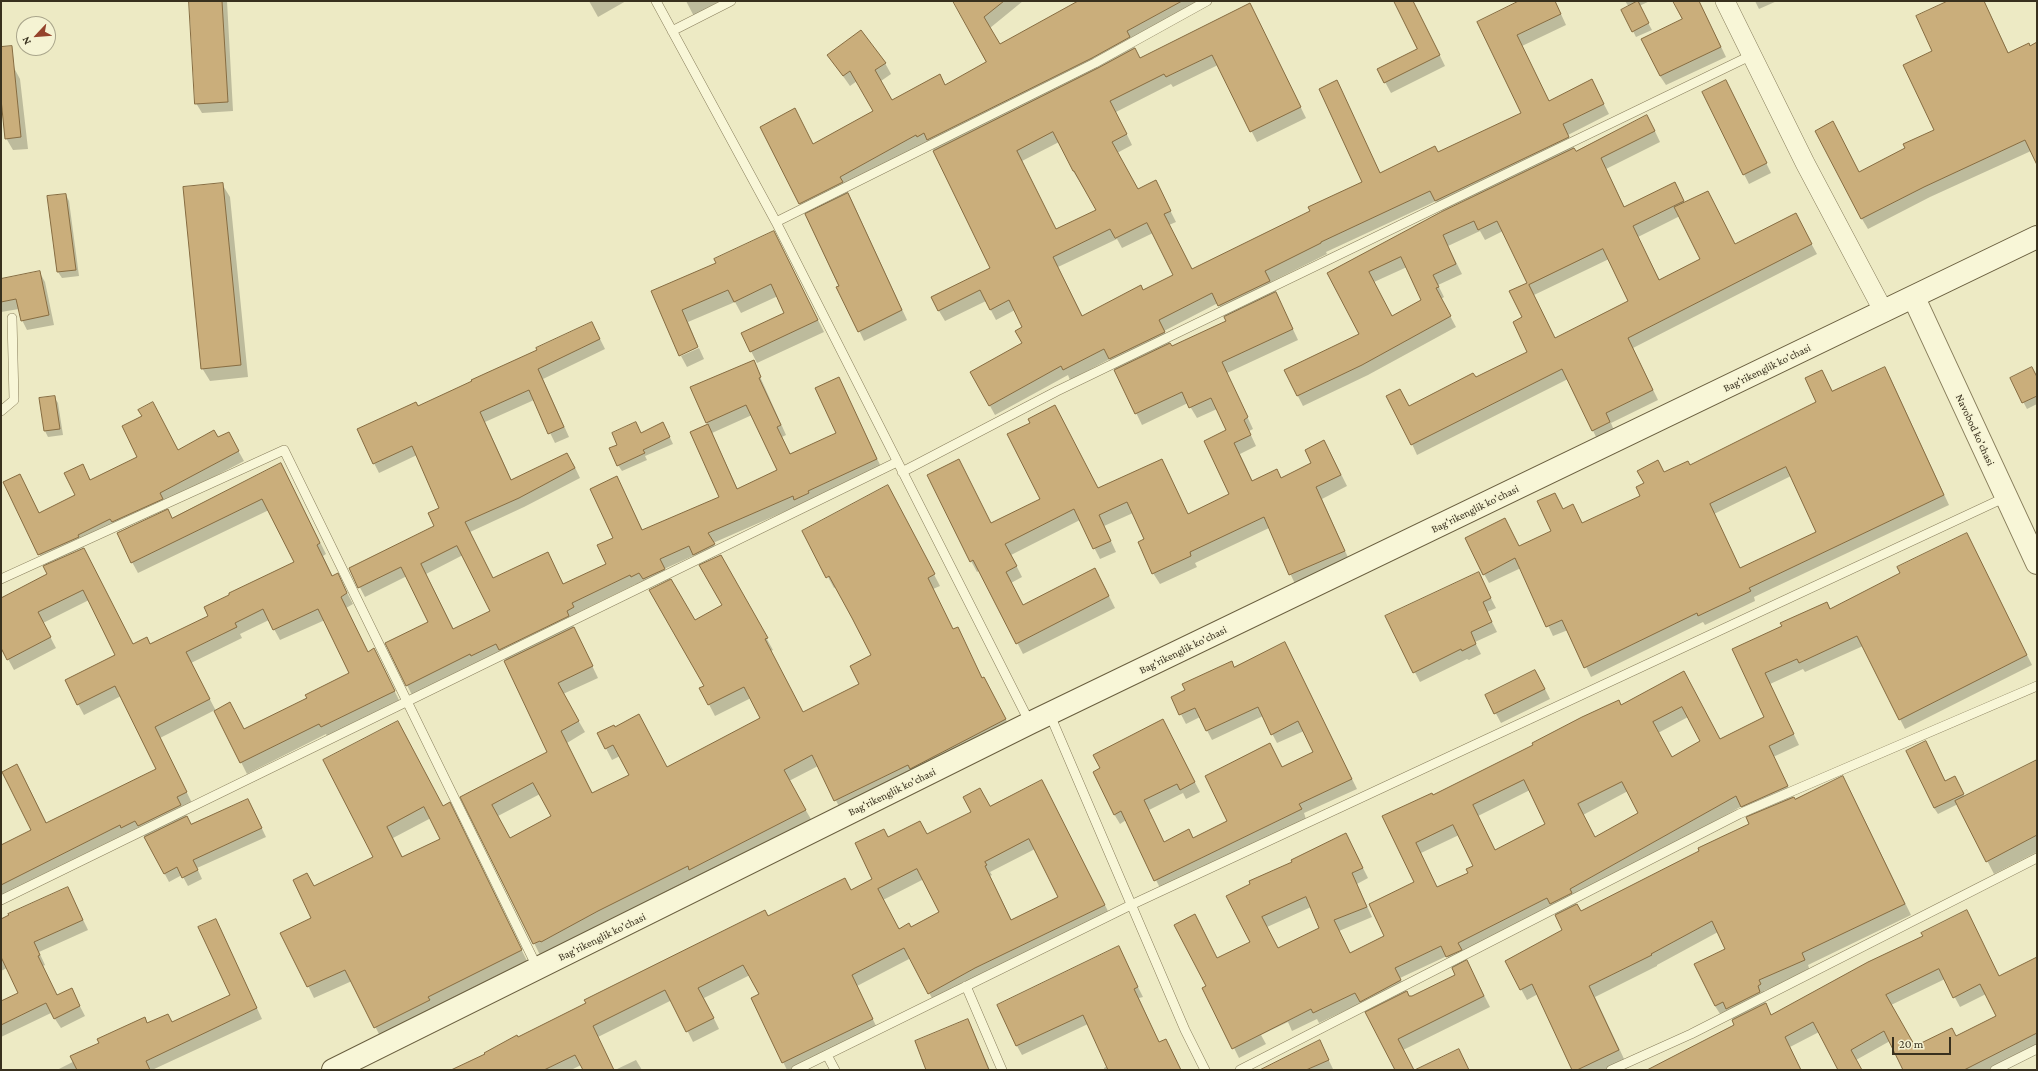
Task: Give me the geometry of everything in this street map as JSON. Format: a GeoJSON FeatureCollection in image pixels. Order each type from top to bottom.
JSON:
{"type":"FeatureCollection","features":[{"type":"Feature","properties":{"kind":"main road","name":"Bag'rikenglik ko'chasi"},"geometry":{"type":"LineString","coordinates":[[333,1070],[1030,723],[1050,715],[1914,298],[2037,237]]}},
{"type":"Feature","properties":{"kind":"main road","name":"Navobod ko'chasi"},"geometry":{"type":"LineString","coordinates":[[1914,298],[2037,563]]}},
{"type":"Feature","properties":{"kind":"street"},"geometry":{"type":"LineString","coordinates":[[1725,1],[1805,163],[1884,312]]}},
{"type":"Feature","properties":{"kind":"lane"},"geometry":{"type":"LineString","coordinates":[[656,1],[776,222],[1030,723]]}},
{"type":"Feature","properties":{"kind":"lane"},"geometry":{"type":"LineString","coordinates":[[672,31],[731,1]]}},
{"type":"Feature","properties":{"kind":"lane"},"geometry":{"type":"LineString","coordinates":[[776,222],[1095,63],[1207,1]]}},
{"type":"Feature","properties":{"kind":"lane"},"geometry":{"type":"LineString","coordinates":[[902,472],[1057,391],[1752,56]]}},
{"type":"Feature","properties":{"kind":"lane"},"geometry":{"type":"LineString","coordinates":[[1,410],[14,400],[12,318]]}},
{"type":"Feature","properties":{"kind":"lane"},"geometry":{"type":"LineString","coordinates":[[1,578],[284,450],[538,969]]}},
{"type":"Feature","properties":{"kind":"lane"},"geometry":{"type":"LineString","coordinates":[[1,900],[897,462]]}},
{"type":"Feature","properties":{"kind":"lane"},"geometry":{"type":"LineString","coordinates":[[796,1070],[1131,905],[2006,497]]}},
{"type":"Feature","properties":{"kind":"lane"},"geometry":{"type":"LineString","coordinates":[[1240,1070],[1739,814],[2037,686]]}},
{"type":"Feature","properties":{"kind":"lane"},"geometry":{"type":"LineString","coordinates":[[1050,715],[1185,1030],[1205,1070]]}},
{"type":"Feature","properties":{"kind":"lane"},"geometry":{"type":"LineString","coordinates":[[1611,1070],[1691,1034],[2037,858]]}},
{"type":"Feature","properties":{"kind":"lane"},"geometry":{"type":"LineString","coordinates":[[966,986],[1002,1070]]}},
{"type":"Feature","properties":{"kind":"lane"},"geometry":{"type":"LineString","coordinates":[[1995,1070],[2037,1049]]}},
{"type":"Feature","properties":{"kind":"lane"},"geometry":{"type":"LineString","coordinates":[[827,1054],[834,1070]]}},
{"type":"Feature","properties":{"kind":"building"},"geometry":{"type":"Polygon","coordinates":[[[189,1],[222,1],[228,102],[195,104],[189,1]]]}},
{"type":"Feature","properties":{"kind":"building"},"geometry":{"type":"Polygon","coordinates":[[[953,1],[1004,1],[984,17],[1000,44],[1078,1],[1182,1],[1127,31],[1130,37],[1092,58],[927,140],[924,133],[917,137],[916,135],[840,177],[843,182],[799,204],[760,127],[795,108],[813,144],[873,111],[850,71],[843,76],[827,55],[861,30],[886,63],[875,70],[892,100],[940,74],[945,85],[986,62],[953,1]]]}},
{"type":"Feature","properties":{"kind":"building"},"geometry":{"type":"Polygon","coordinates":[[[1394,1],[1413,1],[1440,55],[1384,83],[1377,69],[1417,49],[1394,1]]]}},
{"type":"Feature","properties":{"kind":"building"},"geometry":{"type":"Polygon","coordinates":[[[1519,1],[1555,1],[1561,14],[1517,35],[1549,101],[1592,79],[1604,104],[1563,124],[1569,137],[1435,201],[1430,191],[1321,242],[1265,271],[1270,281],[1218,306],[1212,293],[1159,320],[1165,332],[1109,359],[1104,349],[1063,370],[1061,366],[989,406],[970,372],[1022,343],[1015,331],[1022,327],[1009,300],[990,310],[980,290],[938,311],[931,297],[990,268],[933,151],[1135,48],[1140,58],[1250,3],[1301,107],[1250,132],[1212,55],[1166,77],[1164,74],[1110,101],[1127,134],[1112,142],[1138,189],[1156,180],[1171,211],[1164,214],[1192,269],[1310,211],[1308,207],[1362,182],[1319,89],[1337,80],[1380,173],[1435,146],[1438,152],[1521,113],[1477,22],[1519,1]],[[1053,132],[1017,151],[1056,229],[1096,210],[1073,171],[1053,132]],[[1147,223],[1115,238],[1110,229],[1053,257],[1082,316],[1141,285],[1143,290],[1173,275],[1147,223]]]}},
{"type":"Feature","properties":{"kind":"building"},"geometry":{"type":"Polygon","coordinates":[[[1638,1],[1649,23],[1632,32],[1621,10],[1638,1]]]}},
{"type":"Feature","properties":{"kind":"building"},"geometry":{"type":"Polygon","coordinates":[[[1673,1],[1699,1],[1721,47],[1660,76],[1641,39],[1682,19],[1673,1]]]}},
{"type":"Feature","properties":{"kind":"building"},"geometry":{"type":"Polygon","coordinates":[[[1948,1],[1984,1],[2008,53],[2029,43],[2030,46],[2037,42],[2037,165],[2025,140],[1924,187],[1861,219],[1815,131],[1833,121],[1859,172],[1905,148],[1903,144],[1934,130],[1903,65],[1932,51],[1916,16],[1948,1]]]}},
{"type":"Feature","properties":{"kind":"building"},"geometry":{"type":"Polygon","coordinates":[[[12,46],[21,137],[5,139],[1,99],[1,47],[12,46]]]}},
{"type":"Feature","properties":{"kind":"building"},"geometry":{"type":"Polygon","coordinates":[[[1726,80],[1767,163],[1743,175],[1702,92],[1726,80]]]}},
{"type":"Feature","properties":{"kind":"building"},"geometry":{"type":"Polygon","coordinates":[[[1647,115],[1655,131],[1601,158],[1624,207],[1675,182],[1684,201],[1633,226],[1659,280],[1700,259],[1674,207],[1708,191],[1735,244],[1796,213],[1812,244],[1628,338],[1653,390],[1606,413],[1610,422],[1592,431],[1562,369],[1411,445],[1386,396],[1400,389],[1409,406],[1473,373],[1476,377],[1527,352],[1513,322],[1522,317],[1509,291],[1527,283],[1497,221],[1478,230],[1474,221],[1443,235],[1456,264],[1433,275],[1439,287],[1436,288],[1451,316],[1362,365],[1297,396],[1284,370],[1359,334],[1327,273],[1441,212],[1574,148],[1576,151],[1647,115]],[[1603,249],[1529,285],[1555,338],[1628,301],[1603,249]],[[1401,257],[1369,272],[1392,316],[1421,300],[1401,257]]]}},
{"type":"Feature","properties":{"kind":"building"},"geometry":{"type":"Polygon","coordinates":[[[223,183],[241,365],[201,369],[183,187],[223,183]]]}},
{"type":"Feature","properties":{"kind":"building"},"geometry":{"type":"Polygon","coordinates":[[[848,193],[902,310],[858,332],[836,287],[839,286],[805,214],[848,193]]]}},
{"type":"Feature","properties":{"kind":"building"},"geometry":{"type":"Polygon","coordinates":[[[66,194],[76,270],[57,272],[47,196],[66,194]]]}},
{"type":"Feature","properties":{"kind":"building"},"geometry":{"type":"Polygon","coordinates":[[[774,231],[818,320],[750,352],[741,333],[784,313],[771,284],[734,302],[728,290],[682,310],[698,347],[679,356],[651,291],[716,263],[714,259],[774,231]]]}},
{"type":"Feature","properties":{"kind":"building"},"geometry":{"type":"Polygon","coordinates":[[[40,271],[49,315],[21,321],[16,299],[1,302],[1,279],[40,271]]]}},
{"type":"Feature","properties":{"kind":"building"},"geometry":{"type":"Polygon","coordinates":[[[1276,292],[1293,329],[1222,362],[1248,417],[1244,420],[1251,435],[1234,443],[1252,481],[1277,469],[1281,478],[1311,463],[1305,450],[1324,440],[1341,475],[1316,487],[1345,551],[1289,575],[1264,517],[1190,552],[1191,556],[1152,574],[1138,542],[1144,539],[1127,502],[1099,515],[1111,541],[1093,549],[1074,509],[1005,544],[1017,566],[1006,572],[1023,605],[1095,568],[1109,596],[1016,644],[973,560],[970,562],[927,475],[959,459],[991,523],[1040,499],[1007,434],[1030,423],[1028,419],[1055,405],[1098,488],[1162,459],[1188,514],[1229,494],[1204,441],[1226,430],[1211,398],[1189,408],[1182,392],[1135,414],[1114,370],[1170,343],[1172,346],[1226,321],[1224,317],[1276,292]]]}},
{"type":"Feature","properties":{"kind":"building"},"geometry":{"type":"Polygon","coordinates":[[[592,322],[600,339],[538,369],[564,427],[548,434],[529,390],[480,412],[511,480],[567,453],[575,468],[519,498],[465,522],[493,578],[548,552],[563,584],[606,564],[597,545],[613,538],[590,489],[617,476],[642,530],[719,497],[690,432],[708,424],[737,489],[777,470],[746,405],[706,423],[690,387],[754,360],[761,377],[759,378],[781,425],[777,427],[790,454],[836,433],[815,388],[839,377],[877,459],[808,491],[809,493],[794,500],[793,496],[708,533],[715,544],[693,555],[689,546],[660,559],[665,569],[643,579],[639,573],[631,577],[630,575],[572,603],[574,607],[567,611],[569,616],[499,650],[496,644],[471,656],[470,654],[406,686],[385,643],[428,622],[401,567],[358,588],[349,568],[434,526],[428,513],[439,508],[412,446],[373,464],[357,429],[416,402],[418,406],[537,350],[536,348],[592,322]],[[457,546],[421,564],[453,629],[490,611],[457,546]]]}},
{"type":"Feature","properties":{"kind":"building"},"geometry":{"type":"Polygon","coordinates":[[[1885,367],[1944,495],[1749,588],[1751,591],[1698,616],[1697,613],[1584,668],[1562,620],[1546,627],[1515,558],[1483,575],[1465,538],[1505,518],[1519,546],[1551,531],[1537,501],[1555,493],[1563,509],[1573,504],[1582,523],[1640,496],[1636,487],[1644,483],[1637,471],[1658,460],[1664,472],[1688,461],[1690,465],[1816,402],[1805,378],[1822,370],[1832,391],[1885,367]],[[1786,467],[1710,504],[1740,568],[1816,532],[1786,467]]]}},
{"type":"Feature","properties":{"kind":"building"},"geometry":{"type":"Polygon","coordinates":[[[2032,367],[2037,377],[2037,396],[2022,403],[2010,378],[2032,367]]]}},
{"type":"Feature","properties":{"kind":"building"},"geometry":{"type":"Polygon","coordinates":[[[55,396],[60,429],[44,431],[39,398],[55,396]]]}},
{"type":"Feature","properties":{"kind":"building"},"geometry":{"type":"Polygon","coordinates":[[[153,402],[178,450],[214,430],[218,437],[229,432],[239,451],[160,493],[163,499],[112,522],[110,519],[78,535],[79,537],[38,555],[3,482],[20,474],[39,513],[75,495],[64,473],[83,464],[90,480],[137,457],[122,426],[142,416],[138,410],[153,402]]]}},
{"type":"Feature","properties":{"kind":"building"},"geometry":{"type":"Polygon","coordinates":[[[636,422],[641,433],[663,422],[670,437],[643,450],[645,453],[617,466],[609,448],[617,445],[612,433],[636,422]]]}},
{"type":"Feature","properties":{"kind":"building"},"geometry":{"type":"Polygon","coordinates":[[[281,463],[320,543],[317,545],[332,576],[338,573],[347,593],[341,597],[368,652],[374,648],[395,691],[321,727],[319,724],[240,763],[214,711],[230,702],[244,729],[307,698],[305,695],[349,673],[318,609],[273,630],[263,609],[235,623],[237,627],[186,652],[210,699],[155,727],[187,792],[177,797],[181,805],[138,826],[135,821],[121,828],[120,825],[1,885],[1,845],[31,830],[2,772],[17,764],[46,823],[156,769],[115,686],[77,705],[65,680],[115,655],[83,590],[38,612],[51,637],[7,660],[1,648],[1,598],[47,574],[43,566],[84,548],[133,644],[147,637],[150,644],[208,616],[204,607],[229,595],[229,593],[294,562],[262,499],[131,563],[117,533],[168,509],[172,518],[281,463]]]}},
{"type":"Feature","properties":{"kind":"building"},"geometry":{"type":"Polygon","coordinates":[[[888,485],[935,574],[928,578],[953,629],[958,627],[982,678],[984,677],[1006,719],[910,769],[908,765],[834,801],[812,755],[784,770],[806,810],[689,870],[688,866],[598,911],[541,942],[540,941],[533,944],[460,797],[547,752],[504,661],[574,627],[593,666],[558,683],[579,721],[561,731],[592,793],[629,775],[613,745],[605,749],[597,733],[614,725],[615,727],[639,714],[667,767],[760,718],[744,687],[708,705],[699,688],[704,686],[649,590],[671,579],[695,620],[722,605],[699,565],[721,555],[768,638],[765,639],[803,712],[859,684],[850,666],[871,655],[829,576],[826,578],[802,531],[888,485]],[[533,783],[492,805],[510,838],[551,816],[533,783]]]}},
{"type":"Feature","properties":{"kind":"building"},"geometry":{"type":"Polygon","coordinates":[[[1967,533],[2027,655],[1899,720],[1857,636],[1799,663],[1797,659],[1765,673],[1794,734],[1769,746],[1788,786],[1741,807],[1736,796],[1570,889],[1572,893],[1550,904],[1547,898],[1458,943],[1462,950],[1446,957],[1441,946],[1395,968],[1401,980],[1360,1002],[1355,993],[1313,1013],[1311,1009],[1232,1049],[1202,988],[1206,986],[1174,925],[1195,914],[1217,958],[1250,942],[1226,896],[1250,884],[1249,881],[1292,862],[1291,860],[1346,833],[1363,868],[1352,873],[1367,907],[1334,920],[1350,953],[1384,936],[1369,904],[1414,882],[1382,816],[1432,793],[1433,795],[1533,745],[1532,743],[1582,717],[1619,700],[1621,705],[1684,671],[1720,739],[1764,717],[1732,649],[1782,626],[1780,623],[1827,602],[1830,609],[1900,573],[1897,567],[1967,533]],[[1682,707],[1653,722],[1672,757],[1700,741],[1682,707]],[[1524,780],[1473,805],[1495,850],[1545,824],[1524,780]],[[1622,782],[1578,804],[1595,837],[1638,813],[1622,782]],[[1453,825],[1416,843],[1437,887],[1468,873],[1466,869],[1473,866],[1453,825]],[[1306,897],[1262,917],[1278,948],[1319,928],[1306,897]]]}},
{"type":"Feature","properties":{"kind":"building"},"geometry":{"type":"Polygon","coordinates":[[[1479,572],[1491,598],[1483,602],[1492,622],[1471,632],[1476,644],[1462,651],[1461,649],[1413,673],[1385,616],[1479,572]]]}},
{"type":"Feature","properties":{"kind":"building"},"geometry":{"type":"Polygon","coordinates":[[[1285,642],[1352,779],[1299,804],[1302,809],[1154,881],[1121,811],[1114,815],[1093,772],[1100,768],[1093,755],[1163,719],[1195,782],[1180,790],[1177,784],[1144,800],[1164,842],[1189,829],[1193,838],[1227,821],[1205,776],[1270,743],[1282,767],[1313,752],[1298,721],[1271,735],[1258,707],[1206,731],[1195,708],[1179,715],[1171,697],[1185,690],[1182,684],[1232,661],[1234,667],[1285,642]]]}},
{"type":"Feature","properties":{"kind":"building"},"geometry":{"type":"Polygon","coordinates":[[[1535,670],[1545,689],[1494,714],[1485,695],[1535,670]]]}},
{"type":"Feature","properties":{"kind":"building"},"geometry":{"type":"Polygon","coordinates":[[[398,721],[443,806],[450,802],[522,950],[428,997],[430,1000],[374,1028],[345,970],[307,987],[280,933],[311,918],[293,880],[307,873],[314,886],[373,857],[323,760],[398,721]],[[424,807],[387,827],[402,857],[440,839],[424,807]]]}},
{"type":"Feature","properties":{"kind":"building"},"geometry":{"type":"Polygon","coordinates":[[[1926,741],[1945,781],[1955,776],[1964,794],[1934,808],[1906,751],[1926,741]]]}},
{"type":"Feature","properties":{"kind":"building"},"geometry":{"type":"Polygon","coordinates":[[[2037,760],[2037,835],[1986,862],[1955,801],[2037,760]]]}},
{"type":"Feature","properties":{"kind":"building"},"geometry":{"type":"Polygon","coordinates":[[[1843,776],[1905,904],[1802,953],[1805,960],[1759,980],[1761,984],[1758,986],[1760,992],[1726,1009],[1723,1002],[1715,1006],[1694,964],[1725,949],[1712,921],[1651,954],[1652,955],[1589,986],[1619,1050],[1577,1070],[1572,1070],[1532,984],[1520,990],[1505,961],[1562,930],[1555,915],[1577,904],[1581,911],[1699,851],[1698,848],[1749,824],[1746,817],[1794,797],[1795,799],[1843,776]]]}},
{"type":"Feature","properties":{"kind":"building"},"geometry":{"type":"Polygon","coordinates":[[[1042,780],[1105,905],[975,968],[928,994],[904,948],[852,975],[873,1019],[782,1063],[751,998],[759,994],[743,965],[698,988],[714,1018],[686,1032],[665,990],[593,1026],[614,1070],[583,1070],[575,1055],[544,1070],[451,1070],[485,1054],[484,1053],[517,1035],[518,1037],[586,1003],[584,1000],[765,910],[768,916],[845,878],[851,890],[872,879],[855,843],[884,829],[888,837],[920,821],[927,834],[971,812],[963,797],[980,788],[990,806],[1042,780]],[[1029,839],[985,862],[987,865],[985,866],[1011,920],[1058,897],[1029,839]],[[917,869],[878,889],[899,929],[909,923],[911,927],[939,912],[917,869]]]}},
{"type":"Feature","properties":{"kind":"building"},"geometry":{"type":"Polygon","coordinates":[[[248,799],[262,828],[193,860],[198,870],[182,878],[177,867],[164,874],[144,837],[187,816],[191,824],[248,799]]]}},
{"type":"Feature","properties":{"kind":"building"},"geometry":{"type":"Polygon","coordinates":[[[68,887],[83,920],[34,942],[40,955],[38,956],[57,995],[72,988],[80,1006],[54,1019],[46,1003],[1,1025],[1,1001],[18,993],[1,957],[1,919],[9,915],[8,914],[68,887]]]}},
{"type":"Feature","properties":{"kind":"building"},"geometry":{"type":"Polygon","coordinates":[[[1967,910],[1999,976],[2037,957],[2037,1033],[1964,1070],[1903,1070],[1884,1031],[1851,1050],[1862,1070],[1838,1070],[1813,1022],[1785,1037],[1801,1070],[1647,1070],[1734,1025],[1732,1020],[1766,1003],[1771,1015],[1868,962],[1923,936],[1921,933],[1967,910]],[[1939,969],[1886,995],[1915,1046],[1952,1028],[1956,1036],[1996,1016],[1980,984],[1953,998],[1939,969]]]}},
{"type":"Feature","properties":{"kind":"building"},"geometry":{"type":"Polygon","coordinates":[[[216,919],[257,1008],[146,1061],[150,1070],[77,1070],[70,1056],[99,1043],[97,1039],[145,1017],[147,1023],[168,1014],[172,1022],[230,995],[198,927],[216,919]]]}},
{"type":"Feature","properties":{"kind":"building"},"geometry":{"type":"Polygon","coordinates":[[[1119,946],[1138,987],[1134,989],[1159,1042],[1166,1039],[1181,1070],[1108,1070],[1083,1015],[1016,1046],[997,1005],[1119,946]]]}},
{"type":"Feature","properties":{"kind":"building"},"geometry":{"type":"Polygon","coordinates":[[[1467,960],[1484,996],[1398,1039],[1414,1070],[1395,1070],[1365,1012],[1407,991],[1409,996],[1412,996],[1455,975],[1452,968],[1467,960]]]}},
{"type":"Feature","properties":{"kind":"building"},"geometry":{"type":"Polygon","coordinates":[[[968,1019],[989,1070],[926,1070],[915,1041],[968,1019]]]}},
{"type":"Feature","properties":{"kind":"building"},"geometry":{"type":"Polygon","coordinates":[[[1320,1040],[1329,1060],[1306,1070],[1260,1070],[1320,1040]]]}},
{"type":"Feature","properties":{"kind":"building"},"geometry":{"type":"Polygon","coordinates":[[[1459,1049],[1469,1070],[1415,1070],[1459,1049]]]}}]}
